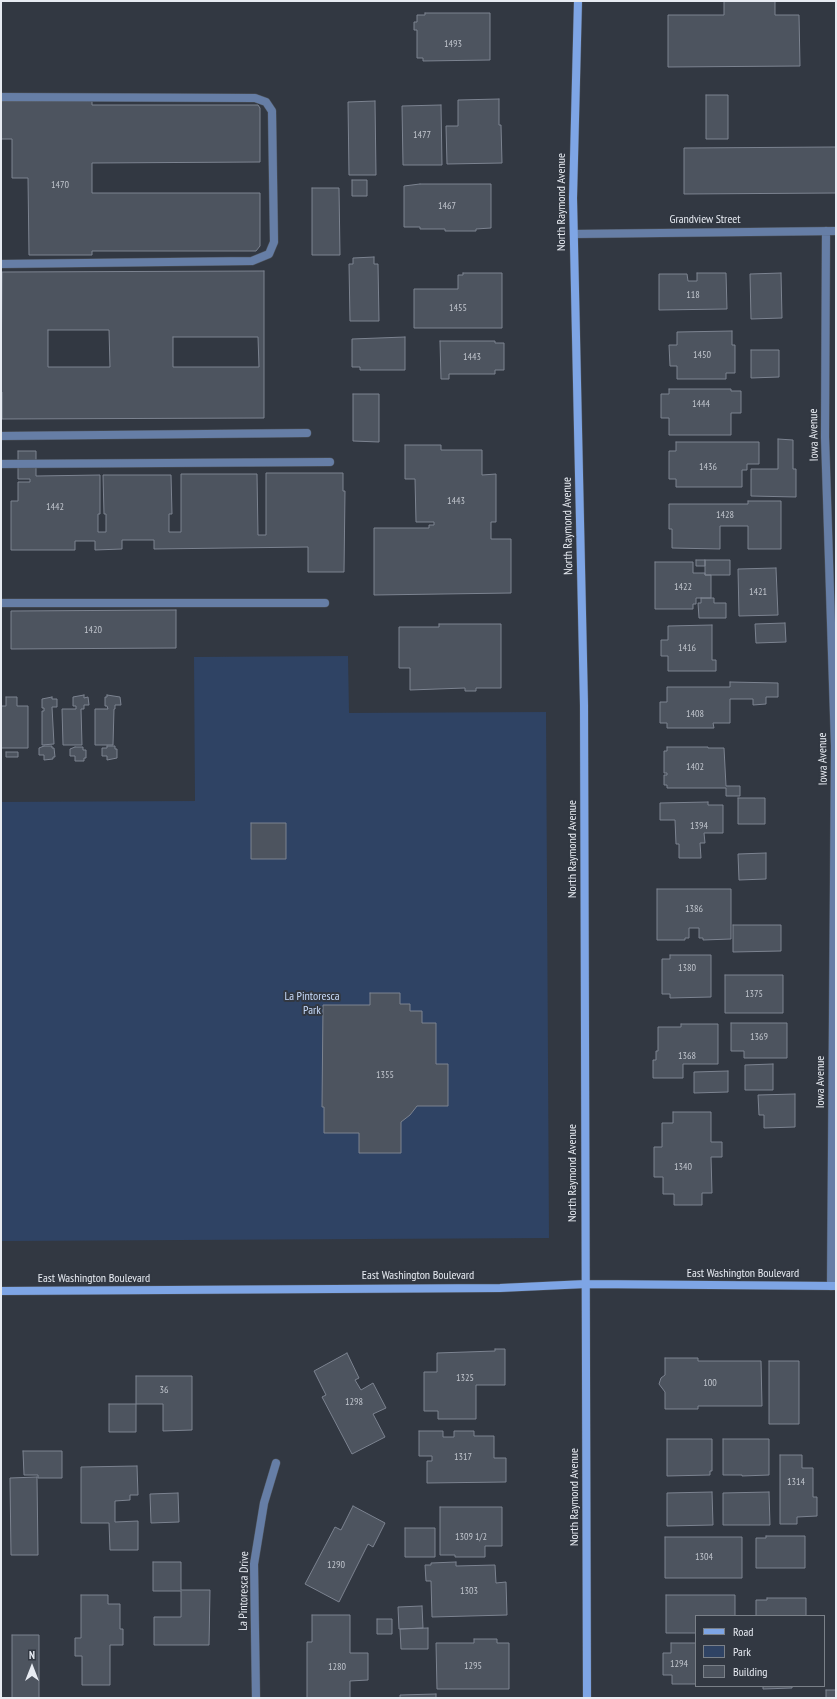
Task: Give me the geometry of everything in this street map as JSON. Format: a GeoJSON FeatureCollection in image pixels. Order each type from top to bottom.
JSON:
{"type":"FeatureCollection","features":[{"type":"Feature","properties":{"kind":"street","name":"North Raymond Avenue"},"geometry":{"type":"LineString","coordinates":[[578,1],[573,198],[584,713],[587,1698]]}},
{"type":"Feature","properties":{"kind":"street"},"geometry":{"type":"LineString","coordinates":[[1,97],[255,98],[266,102],[272,111],[274,242],[268,254],[252,261],[1,264]]}},
{"type":"Feature","properties":{"kind":"street","name":"Iowa Avenue"},"geometry":{"type":"LineString","coordinates":[[826,231],[825,437],[836,746],[834,1286]]}},
{"type":"Feature","properties":{"kind":"street","name":"Grandview Street"},"geometry":{"type":"LineString","coordinates":[[574,234],[836,231]]}},
{"type":"Feature","properties":{"kind":"street"},"geometry":{"type":"LineString","coordinates":[[1,436],[307,433]]}},
{"type":"Feature","properties":{"kind":"street"},"geometry":{"type":"LineString","coordinates":[[1,464],[330,462]]}},
{"type":"Feature","properties":{"kind":"street"},"geometry":{"type":"LineString","coordinates":[[1,603],[325,603]]}},
{"type":"Feature","properties":{"kind":"street","name":"East Washington Boulevard"},"geometry":{"type":"LineString","coordinates":[[1,1291],[479,1288],[586,1284],[834,1286]]}},
{"type":"Feature","properties":{"kind":"street","name":"La Pintoresca Drive"},"geometry":{"type":"LineString","coordinates":[[256,1698],[254,1564],[264,1504],[276,1463]]}},
{"type":"Feature","properties":{"kind":"green space","name":"La Pintoresca Park"},"geometry":{"type":"Polygon","coordinates":[[[348,656],[349,713],[546,712],[549,1238],[1,1241],[1,802],[195,801],[194,657],[348,656]]]}},
{"type":"Feature","properties":{"kind":"building"},"geometry":{"type":"Polygon","coordinates":[[[724,1],[775,1],[775,15],[799,15],[800,66],[668,67],[668,15],[724,15],[724,1]]]}},
{"type":"Feature","properties":{"kind":"building"},"geometry":{"type":"Polygon","coordinates":[[[425,13],[490,13],[490,60],[423,61],[423,58],[417,58],[417,30],[414,30],[414,22],[417,22],[417,15],[425,15],[425,13]]]}},
{"type":"Feature","properties":{"kind":"building"},"geometry":{"type":"Polygon","coordinates":[[[706,95],[728,95],[728,139],[706,139],[706,95]]]}},
{"type":"Feature","properties":{"kind":"building"},"geometry":{"type":"Polygon","coordinates":[[[499,99],[499,125],[501,125],[502,163],[447,164],[446,126],[458,126],[458,100],[499,99]]]}},
{"type":"Feature","properties":{"kind":"building"},"geometry":{"type":"Polygon","coordinates":[[[1,101],[92,101],[92,105],[258,105],[260,108],[260,162],[92,163],[92,193],[260,193],[260,246],[256,251],[92,251],[92,255],[29,255],[28,178],[12,178],[12,139],[1,139],[1,101]]]}},
{"type":"Feature","properties":{"kind":"building"},"geometry":{"type":"Polygon","coordinates":[[[375,101],[376,175],[349,175],[348,102],[375,101]]]}},
{"type":"Feature","properties":{"kind":"building"},"geometry":{"type":"Polygon","coordinates":[[[441,105],[442,165],[403,165],[402,106],[441,105]]]}},
{"type":"Feature","properties":{"kind":"building"},"geometry":{"type":"Polygon","coordinates":[[[836,147],[836,193],[684,194],[684,148],[836,147]]]}},
{"type":"Feature","properties":{"kind":"building"},"geometry":{"type":"Polygon","coordinates":[[[352,180],[367,180],[367,196],[352,196],[352,180]]]}},
{"type":"Feature","properties":{"kind":"building"},"geometry":{"type":"Polygon","coordinates":[[[420,184],[491,184],[491,228],[476,229],[476,231],[445,231],[445,229],[420,229],[420,227],[404,227],[404,186],[420,184]]]}},
{"type":"Feature","properties":{"kind":"building"},"geometry":{"type":"Polygon","coordinates":[[[312,188],[339,188],[340,255],[312,255],[312,188]]]}},
{"type":"Feature","properties":{"kind":"building"},"geometry":{"type":"Polygon","coordinates":[[[374,257],[374,264],[378,264],[379,321],[350,321],[349,264],[353,264],[353,258],[374,257]]]}},
{"type":"Feature","properties":{"kind":"building"},"geometry":{"type":"Polygon","coordinates":[[[264,271],[264,418],[2,419],[2,272],[264,271]],[[48,330],[48,367],[110,367],[109,330],[48,330]],[[173,337],[173,367],[259,367],[258,337],[173,337]]]}},
{"type":"Feature","properties":{"kind":"building"},"geometry":{"type":"Polygon","coordinates":[[[463,273],[502,273],[502,328],[414,328],[414,289],[458,289],[458,275],[463,275],[463,273]]]}},
{"type":"Feature","properties":{"kind":"building"},"geometry":{"type":"Polygon","coordinates":[[[697,273],[726,273],[727,309],[659,310],[659,274],[687,274],[688,281],[697,281],[697,273]]]}},
{"type":"Feature","properties":{"kind":"building"},"geometry":{"type":"Polygon","coordinates":[[[781,273],[782,318],[751,319],[750,274],[781,273]]]}},
{"type":"Feature","properties":{"kind":"building"},"geometry":{"type":"Polygon","coordinates":[[[732,331],[732,345],[735,345],[735,373],[726,373],[726,379],[677,379],[677,366],[670,366],[669,345],[677,345],[677,332],[732,331]]]}},
{"type":"Feature","properties":{"kind":"building"},"geometry":{"type":"Polygon","coordinates":[[[405,337],[405,370],[360,370],[360,367],[352,367],[352,339],[405,337]]]}},
{"type":"Feature","properties":{"kind":"building"},"geometry":{"type":"Polygon","coordinates":[[[440,341],[495,341],[495,343],[504,343],[504,370],[495,370],[495,374],[449,374],[449,379],[441,379],[440,341]]]}},
{"type":"Feature","properties":{"kind":"building"},"geometry":{"type":"Polygon","coordinates":[[[751,350],[779,350],[779,377],[751,378],[751,350]]]}},
{"type":"Feature","properties":{"kind":"building"},"geometry":{"type":"Polygon","coordinates":[[[669,389],[731,389],[731,391],[741,391],[741,413],[731,413],[731,435],[669,435],[669,418],[661,418],[661,394],[669,394],[669,389]]]}},
{"type":"Feature","properties":{"kind":"building"},"geometry":{"type":"Polygon","coordinates":[[[353,394],[379,394],[379,442],[353,441],[353,394]]]}},
{"type":"Feature","properties":{"kind":"building"},"geometry":{"type":"Polygon","coordinates":[[[778,439],[793,440],[793,469],[796,469],[796,497],[751,496],[751,469],[778,469],[778,439]]]}},
{"type":"Feature","properties":{"kind":"building"},"geometry":{"type":"Polygon","coordinates":[[[676,442],[759,442],[759,464],[747,464],[747,470],[742,470],[742,487],[676,487],[676,479],[669,479],[669,451],[676,451],[676,442]]]}},
{"type":"Feature","properties":{"kind":"building"},"geometry":{"type":"Polygon","coordinates":[[[405,445],[441,445],[441,450],[482,450],[482,475],[496,474],[496,522],[491,522],[491,539],[511,539],[511,593],[374,595],[374,528],[429,528],[429,525],[434,525],[434,522],[416,522],[415,479],[405,479],[405,445]]]}},
{"type":"Feature","properties":{"kind":"building"},"geometry":{"type":"Polygon","coordinates":[[[18,451],[36,451],[36,476],[100,475],[100,514],[98,514],[98,532],[106,532],[103,475],[171,475],[172,514],[169,514],[169,532],[181,532],[181,474],[257,474],[258,535],[266,535],[266,473],[343,473],[343,491],[345,491],[344,572],[308,572],[308,547],[154,549],[154,540],[122,540],[122,549],[95,550],[95,541],[75,541],[75,550],[11,550],[11,501],[18,501],[18,482],[30,482],[30,479],[18,479],[18,451]]]}},
{"type":"Feature","properties":{"kind":"building"},"geometry":{"type":"Polygon","coordinates":[[[748,501],[781,501],[781,549],[748,549],[748,526],[720,526],[720,549],[672,548],[672,529],[669,529],[669,504],[748,504],[748,501]]]}},
{"type":"Feature","properties":{"kind":"building"},"geometry":{"type":"Polygon","coordinates":[[[696,560],[705,560],[705,566],[696,566],[696,560]]]}},
{"type":"Feature","properties":{"kind":"building"},"geometry":{"type":"Polygon","coordinates":[[[705,560],[730,560],[730,575],[705,575],[705,560]]]}},
{"type":"Feature","properties":{"kind":"building"},"geometry":{"type":"Polygon","coordinates":[[[655,562],[693,562],[693,573],[705,573],[705,575],[711,575],[711,598],[696,598],[696,604],[693,604],[693,609],[655,609],[655,562]]]}},
{"type":"Feature","properties":{"kind":"building"},"geometry":{"type":"Polygon","coordinates":[[[776,568],[778,615],[739,616],[738,569],[776,568]]]}},
{"type":"Feature","properties":{"kind":"building"},"geometry":{"type":"Polygon","coordinates":[[[701,598],[714,598],[714,603],[726,603],[726,618],[699,618],[698,603],[701,603],[701,598]]]}},
{"type":"Feature","properties":{"kind":"building"},"geometry":{"type":"Polygon","coordinates":[[[176,610],[176,648],[11,649],[11,611],[176,610]]]}},
{"type":"Feature","properties":{"kind":"building"},"geometry":{"type":"Polygon","coordinates":[[[785,623],[786,642],[756,643],[755,624],[785,623]]]}},
{"type":"Feature","properties":{"kind":"building"},"geometry":{"type":"Polygon","coordinates":[[[439,624],[501,624],[501,688],[476,688],[476,691],[465,691],[465,688],[410,690],[410,668],[399,668],[399,627],[439,627],[439,624]]]}},
{"type":"Feature","properties":{"kind":"building"},"geometry":{"type":"Polygon","coordinates":[[[712,625],[712,660],[716,660],[716,671],[668,671],[668,656],[661,656],[661,640],[668,640],[668,626],[712,625]]]}},
{"type":"Feature","properties":{"kind":"building"},"geometry":{"type":"Polygon","coordinates":[[[730,682],[778,683],[778,697],[766,697],[766,704],[753,705],[753,699],[730,699],[730,723],[713,723],[714,728],[667,728],[667,723],[660,723],[660,702],[667,702],[667,687],[730,687],[730,682]]]}},
{"type":"Feature","properties":{"kind":"building"},"geometry":{"type":"Polygon","coordinates":[[[84,695],[84,698],[88,697],[89,705],[84,705],[84,709],[81,709],[82,745],[63,745],[62,709],[76,709],[76,706],[73,706],[73,697],[84,695]]]}},
{"type":"Feature","properties":{"kind":"building"},"geometry":{"type":"Polygon","coordinates":[[[107,695],[120,697],[121,705],[115,705],[114,709],[113,745],[95,745],[95,709],[108,709],[107,706],[105,706],[105,697],[107,697],[107,695]]]}},
{"type":"Feature","properties":{"kind":"building"},"geometry":{"type":"Polygon","coordinates":[[[6,697],[17,697],[17,706],[28,706],[28,748],[1,748],[1,706],[6,706],[6,697]]]}},
{"type":"Feature","properties":{"kind":"building"},"geometry":{"type":"Polygon","coordinates":[[[52,697],[52,699],[57,699],[57,707],[52,707],[54,744],[42,745],[42,711],[44,711],[44,708],[42,708],[42,699],[52,697]]]}},
{"type":"Feature","properties":{"kind":"building"},"geometry":{"type":"Polygon","coordinates":[[[44,746],[52,746],[52,748],[54,748],[55,757],[53,757],[53,759],[44,760],[44,755],[39,755],[39,748],[44,746]]]}},
{"type":"Feature","properties":{"kind":"building"},"geometry":{"type":"Polygon","coordinates":[[[107,746],[115,746],[115,749],[117,749],[117,758],[107,760],[107,756],[102,756],[102,748],[107,748],[107,746]]]}},
{"type":"Feature","properties":{"kind":"building"},"geometry":{"type":"Polygon","coordinates":[[[75,747],[83,747],[83,750],[86,750],[86,758],[84,758],[84,761],[75,761],[75,756],[70,756],[70,749],[75,747]]]}},
{"type":"Feature","properties":{"kind":"building"},"geometry":{"type":"Polygon","coordinates":[[[667,747],[724,748],[726,786],[740,786],[740,796],[726,796],[726,788],[667,788],[667,785],[664,785],[664,775],[667,775],[667,773],[664,773],[664,751],[667,751],[667,747]]]}},
{"type":"Feature","properties":{"kind":"building"},"geometry":{"type":"Polygon","coordinates":[[[6,752],[18,752],[18,757],[6,757],[6,752]]]}},
{"type":"Feature","properties":{"kind":"building"},"geometry":{"type":"Polygon","coordinates":[[[738,798],[765,798],[765,824],[738,824],[738,798]]]}},
{"type":"Feature","properties":{"kind":"building"},"geometry":{"type":"Polygon","coordinates":[[[708,802],[708,805],[723,805],[723,833],[704,833],[705,843],[700,843],[701,858],[679,858],[679,844],[676,844],[675,820],[660,820],[660,803],[708,802]]]}},
{"type":"Feature","properties":{"kind":"building"},"geometry":{"type":"Polygon","coordinates":[[[251,823],[286,823],[286,859],[251,859],[251,823]]]}},
{"type":"Feature","properties":{"kind":"building"},"geometry":{"type":"Polygon","coordinates":[[[766,853],[766,879],[739,880],[738,854],[766,853]]]}},
{"type":"Feature","properties":{"kind":"building"},"geometry":{"type":"Polygon","coordinates":[[[657,889],[731,889],[731,939],[703,940],[703,938],[699,938],[699,928],[689,928],[689,938],[685,938],[685,940],[657,940],[657,889]]]}},
{"type":"Feature","properties":{"kind":"building"},"geometry":{"type":"Polygon","coordinates":[[[733,925],[781,925],[781,951],[733,952],[733,925]]]}},
{"type":"Feature","properties":{"kind":"building"},"geometry":{"type":"Polygon","coordinates":[[[670,955],[711,955],[711,997],[670,998],[670,994],[662,994],[662,959],[670,959],[670,955]]]}},
{"type":"Feature","properties":{"kind":"building"},"geometry":{"type":"Polygon","coordinates":[[[725,975],[783,975],[783,1013],[725,1013],[725,975]]]}},
{"type":"Feature","properties":{"kind":"building"},"geometry":{"type":"Polygon","coordinates":[[[370,993],[400,993],[400,1004],[410,1004],[410,1011],[422,1011],[422,1023],[436,1023],[436,1064],[448,1064],[448,1106],[417,1106],[410,1115],[401,1122],[401,1153],[359,1153],[359,1133],[324,1133],[324,1107],[322,1107],[323,1005],[370,1005],[370,993]]]}},
{"type":"Feature","properties":{"kind":"building"},"geometry":{"type":"Polygon","coordinates":[[[731,1023],[787,1023],[787,1058],[744,1058],[744,1051],[731,1051],[731,1023]]]}},
{"type":"Feature","properties":{"kind":"building"},"geometry":{"type":"Polygon","coordinates":[[[681,1024],[718,1024],[718,1064],[683,1064],[683,1078],[653,1078],[653,1060],[656,1060],[656,1051],[658,1051],[658,1027],[681,1027],[681,1024]]]}},
{"type":"Feature","properties":{"kind":"building"},"geometry":{"type":"Polygon","coordinates":[[[773,1064],[773,1090],[745,1090],[745,1065],[773,1064]]]}},
{"type":"Feature","properties":{"kind":"building"},"geometry":{"type":"Polygon","coordinates":[[[728,1071],[728,1092],[694,1093],[694,1072],[728,1071]]]}},
{"type":"Feature","properties":{"kind":"building"},"geometry":{"type":"Polygon","coordinates":[[[795,1094],[795,1127],[764,1128],[764,1115],[759,1115],[758,1095],[795,1094]]]}},
{"type":"Feature","properties":{"kind":"building"},"geometry":{"type":"Polygon","coordinates":[[[673,1112],[711,1112],[711,1142],[722,1142],[722,1157],[711,1157],[712,1193],[702,1193],[702,1205],[674,1205],[674,1194],[663,1194],[663,1177],[654,1177],[654,1147],[662,1147],[662,1123],[673,1123],[673,1112]]]}},
{"type":"Feature","properties":{"kind":"building"},"geometry":{"type":"Polygon","coordinates":[[[495,1349],[505,1349],[505,1385],[476,1385],[476,1419],[438,1419],[438,1411],[424,1411],[424,1372],[437,1372],[437,1353],[495,1351],[495,1349]]]}},
{"type":"Feature","properties":{"kind":"building"},"geometry":{"type":"Polygon","coordinates":[[[347,1353],[359,1378],[355,1380],[361,1390],[373,1383],[386,1408],[373,1414],[385,1437],[352,1454],[322,1397],[326,1395],[314,1371],[347,1353]]]}},
{"type":"Feature","properties":{"kind":"building"},"geometry":{"type":"Polygon","coordinates":[[[665,1358],[698,1358],[698,1361],[761,1361],[762,1406],[698,1406],[698,1409],[665,1409],[665,1392],[659,1384],[661,1378],[665,1375],[665,1358]]]}},
{"type":"Feature","properties":{"kind":"building"},"geometry":{"type":"Polygon","coordinates":[[[769,1361],[799,1361],[799,1424],[769,1424],[769,1361]]]}},
{"type":"Feature","properties":{"kind":"building"},"geometry":{"type":"Polygon","coordinates":[[[136,1376],[192,1376],[192,1430],[163,1431],[163,1404],[136,1404],[136,1376]]]}},
{"type":"Feature","properties":{"kind":"building"},"geometry":{"type":"Polygon","coordinates":[[[109,1404],[136,1404],[136,1432],[109,1432],[109,1404]]]}},
{"type":"Feature","properties":{"kind":"building"},"geometry":{"type":"Polygon","coordinates":[[[419,1431],[443,1431],[443,1437],[454,1437],[454,1431],[474,1431],[474,1436],[494,1436],[494,1458],[506,1458],[506,1482],[427,1483],[427,1461],[432,1461],[432,1456],[419,1456],[419,1431]]]}},
{"type":"Feature","properties":{"kind":"building"},"geometry":{"type":"Polygon","coordinates":[[[667,1439],[712,1439],[712,1471],[710,1471],[710,1475],[667,1476],[667,1439]]]}},
{"type":"Feature","properties":{"kind":"building"},"geometry":{"type":"Polygon","coordinates":[[[723,1439],[769,1439],[769,1475],[723,1475],[723,1439]]]}},
{"type":"Feature","properties":{"kind":"building"},"geometry":{"type":"Polygon","coordinates":[[[23,1451],[62,1451],[62,1478],[38,1478],[38,1475],[24,1475],[23,1451]]]}},
{"type":"Feature","properties":{"kind":"building"},"geometry":{"type":"Polygon","coordinates":[[[780,1455],[802,1455],[802,1468],[813,1468],[813,1497],[817,1497],[817,1516],[797,1517],[797,1524],[780,1524],[780,1455]]]}},
{"type":"Feature","properties":{"kind":"building"},"geometry":{"type":"Polygon","coordinates":[[[137,1466],[138,1495],[130,1495],[130,1500],[115,1501],[115,1522],[138,1521],[138,1550],[110,1550],[109,1523],[81,1523],[81,1467],[137,1466]]]}},
{"type":"Feature","properties":{"kind":"building"},"geometry":{"type":"Polygon","coordinates":[[[37,1477],[38,1555],[11,1555],[10,1478],[37,1477]]]}},
{"type":"Feature","properties":{"kind":"building"},"geometry":{"type":"Polygon","coordinates":[[[712,1492],[713,1525],[667,1526],[667,1493],[712,1492]]]}},
{"type":"Feature","properties":{"kind":"building"},"geometry":{"type":"Polygon","coordinates":[[[769,1492],[770,1525],[723,1525],[723,1493],[769,1492]]]}},
{"type":"Feature","properties":{"kind":"building"},"geometry":{"type":"Polygon","coordinates":[[[178,1493],[179,1522],[151,1523],[150,1494],[178,1493]]]}},
{"type":"Feature","properties":{"kind":"building"},"geometry":{"type":"Polygon","coordinates":[[[353,1506],[385,1523],[373,1547],[368,1544],[339,1602],[305,1584],[335,1527],[341,1530],[353,1506]]]}},
{"type":"Feature","properties":{"kind":"building"},"geometry":{"type":"Polygon","coordinates":[[[440,1507],[502,1507],[502,1546],[485,1546],[485,1557],[455,1557],[455,1555],[440,1555],[440,1507]]]}},
{"type":"Feature","properties":{"kind":"building"},"geometry":{"type":"Polygon","coordinates":[[[405,1528],[435,1528],[435,1557],[405,1557],[405,1528]]]}},
{"type":"Feature","properties":{"kind":"building"},"geometry":{"type":"Polygon","coordinates":[[[766,1536],[805,1536],[805,1568],[756,1568],[756,1538],[766,1538],[766,1536]]]}},
{"type":"Feature","properties":{"kind":"building"},"geometry":{"type":"Polygon","coordinates":[[[665,1537],[742,1537],[742,1578],[665,1578],[665,1537]]]}},
{"type":"Feature","properties":{"kind":"building"},"geometry":{"type":"Polygon","coordinates":[[[153,1562],[181,1562],[181,1590],[210,1590],[209,1645],[154,1645],[154,1617],[181,1617],[181,1591],[153,1591],[153,1562]]]}},
{"type":"Feature","properties":{"kind":"building"},"geometry":{"type":"Polygon","coordinates":[[[456,1562],[456,1566],[495,1565],[496,1583],[506,1582],[507,1615],[432,1617],[431,1581],[426,1581],[425,1565],[431,1565],[431,1563],[456,1562]]]}},
{"type":"Feature","properties":{"kind":"building"},"geometry":{"type":"Polygon","coordinates":[[[81,1595],[108,1595],[108,1604],[120,1604],[120,1629],[123,1629],[123,1645],[110,1645],[110,1685],[82,1685],[82,1656],[75,1656],[75,1638],[81,1638],[81,1595]]]}},
{"type":"Feature","properties":{"kind":"building"},"geometry":{"type":"Polygon","coordinates":[[[666,1595],[735,1595],[735,1615],[695,1615],[695,1633],[666,1633],[666,1595]]]}},
{"type":"Feature","properties":{"kind":"building"},"geometry":{"type":"Polygon","coordinates":[[[767,1598],[806,1598],[806,1615],[756,1615],[756,1600],[767,1600],[767,1598]]]}},
{"type":"Feature","properties":{"kind":"building"},"geometry":{"type":"Polygon","coordinates":[[[422,1606],[423,1628],[399,1629],[398,1607],[422,1606]]]}},
{"type":"Feature","properties":{"kind":"building"},"geometry":{"type":"Polygon","coordinates":[[[312,1615],[350,1615],[350,1653],[368,1653],[368,1680],[350,1681],[350,1698],[307,1698],[307,1642],[312,1642],[312,1615]]]}},
{"type":"Feature","properties":{"kind":"building"},"geometry":{"type":"Polygon","coordinates":[[[377,1619],[392,1619],[392,1634],[377,1634],[377,1619]]]}},
{"type":"Feature","properties":{"kind":"building"},"geometry":{"type":"Polygon","coordinates":[[[428,1628],[428,1649],[401,1649],[400,1629],[428,1628]]]}},
{"type":"Feature","properties":{"kind":"building"},"geometry":{"type":"Polygon","coordinates":[[[12,1635],[39,1635],[39,1698],[12,1698],[12,1635]]]}},
{"type":"Feature","properties":{"kind":"building"},"geometry":{"type":"Polygon","coordinates":[[[474,1639],[497,1639],[497,1643],[509,1643],[509,1689],[437,1689],[436,1643],[474,1643],[474,1639]]]}},
{"type":"Feature","properties":{"kind":"building"},"geometry":{"type":"Polygon","coordinates":[[[671,1643],[695,1643],[695,1684],[672,1684],[672,1675],[663,1675],[663,1653],[671,1653],[671,1643]]]}},
{"type":"Feature","properties":{"kind":"building"},"geometry":{"type":"Polygon","coordinates":[[[763,1687],[792,1687],[792,1688],[763,1689],[763,1687]]]}},
{"type":"Feature","properties":{"kind":"building"},"geometry":{"type":"Polygon","coordinates":[[[826,1690],[836,1690],[836,1698],[826,1698],[826,1690]]]}},
{"type":"Feature","properties":{"kind":"building"},"geometry":{"type":"Polygon","coordinates":[[[436,1694],[436,1698],[400,1698],[400,1695],[436,1694]]]}}]}
